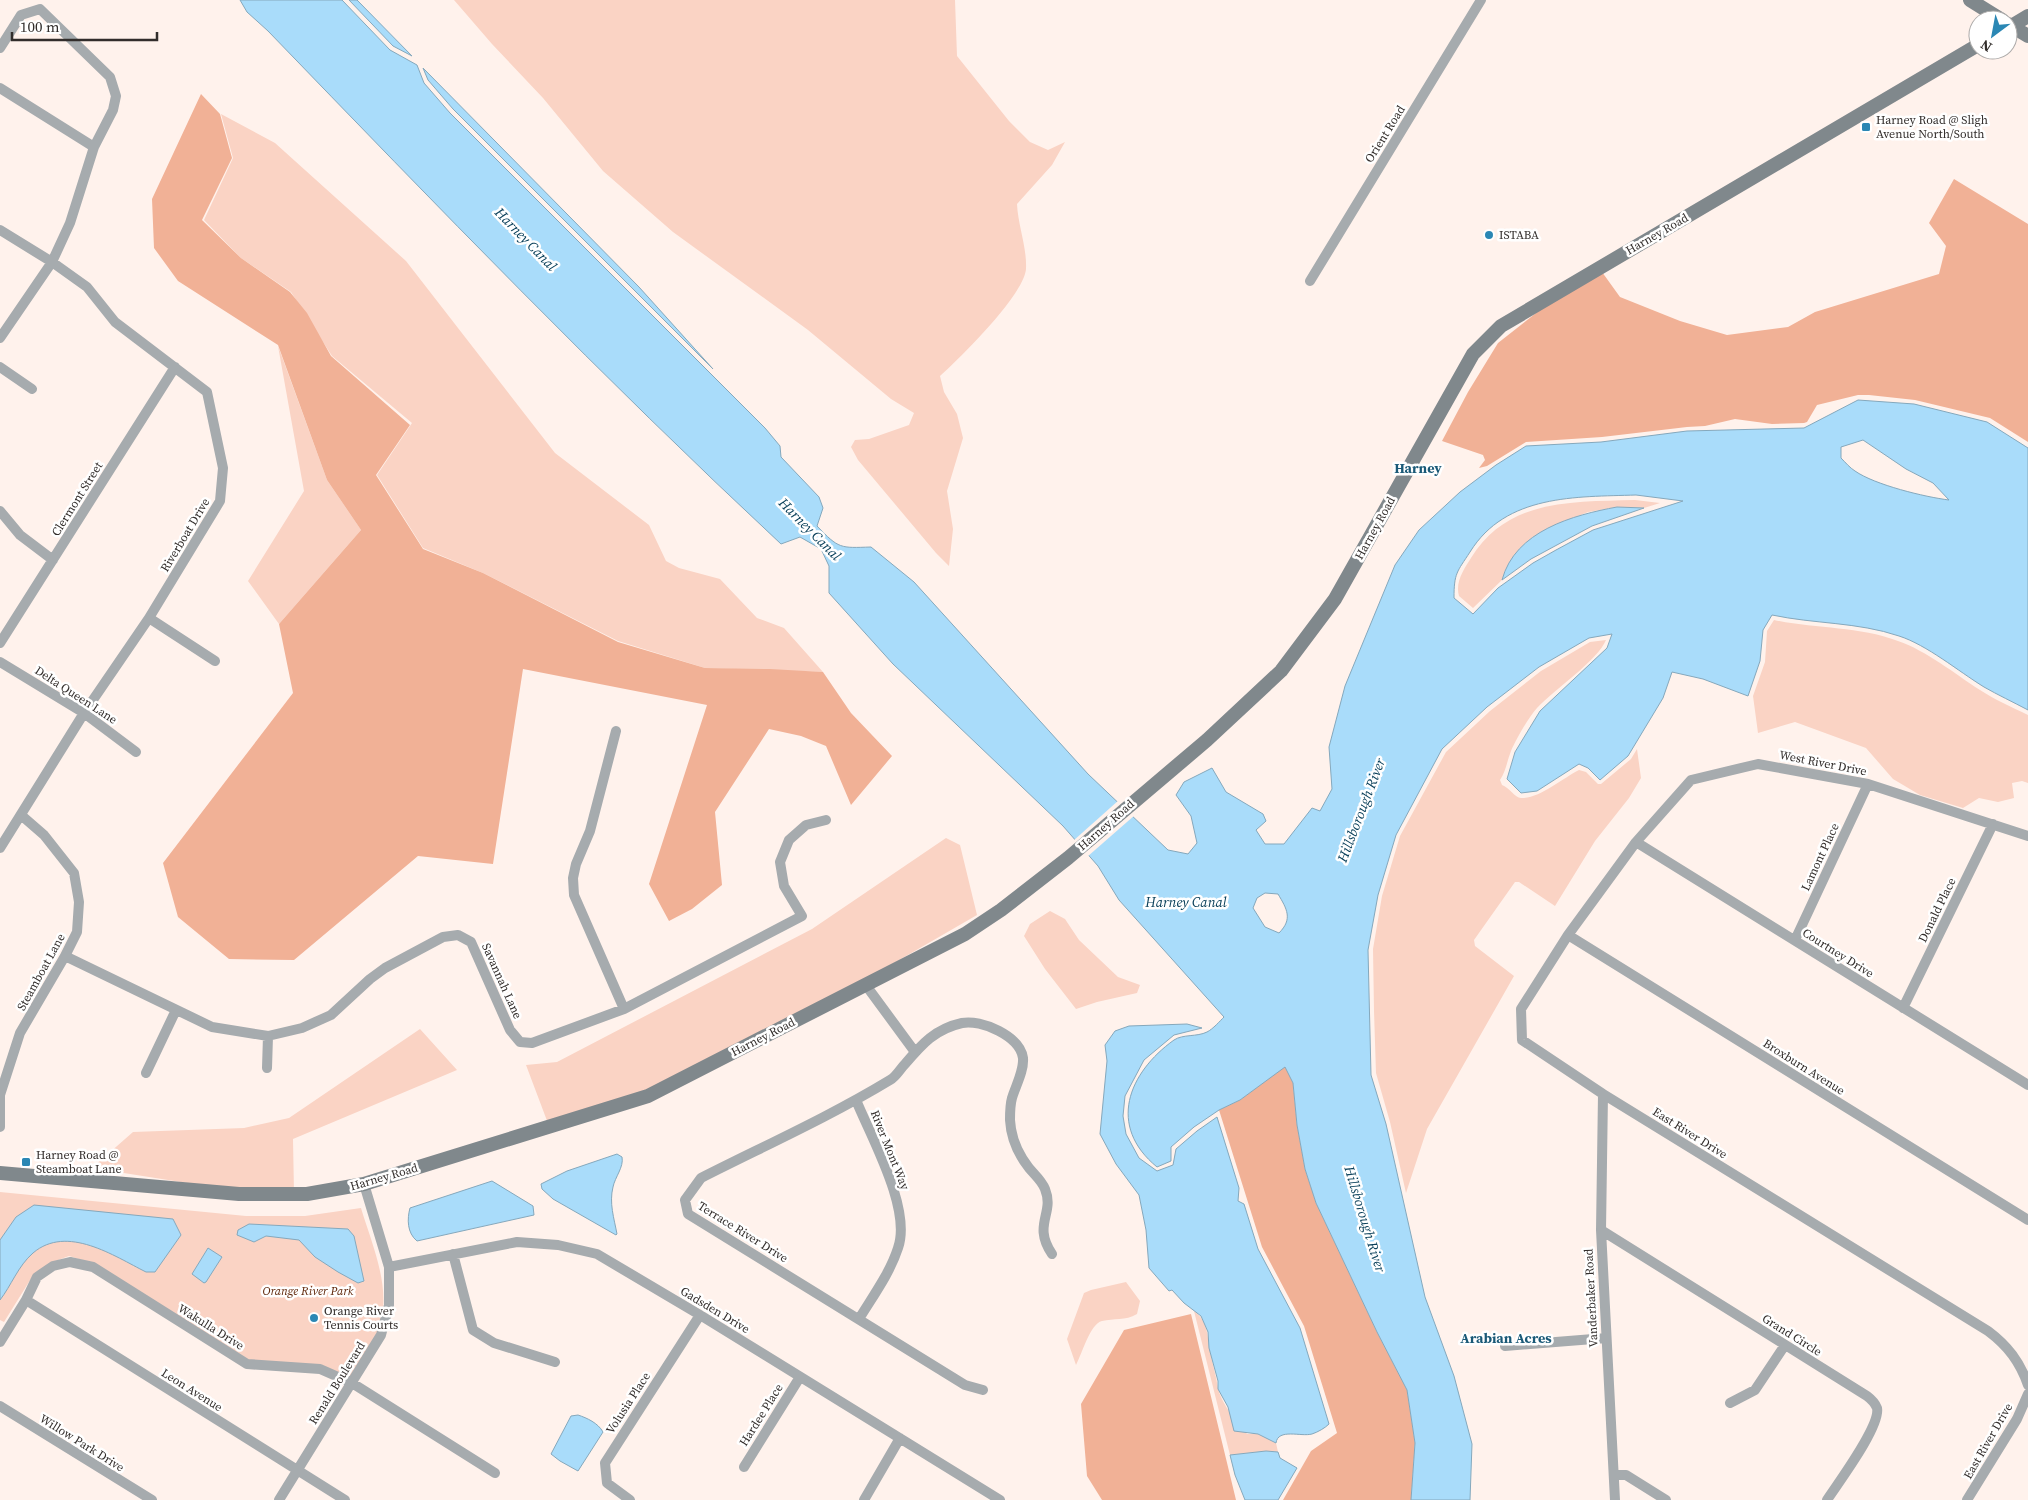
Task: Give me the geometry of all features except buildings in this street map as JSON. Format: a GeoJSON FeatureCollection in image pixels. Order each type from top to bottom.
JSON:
{"type":"FeatureCollection","features":[{"type":"Feature","properties":{"kind":"street","name":"Orient Road"},"geometry":{"type":"LineString","coordinates":[[1310,281],[1481,0]]}},
{"type":"Feature","properties":{"kind":"street"},"geometry":{"type":"LineString","coordinates":[[1970,0],[1985,10]]}},
{"type":"Feature","properties":{"kind":"street"},"geometry":{"type":"LineString","coordinates":[[0,48],[21,15],[40,9],[110,77],[116,96],[113,110],[94,147],[70,223],[52,262],[0,338]]}},
{"type":"Feature","properties":{"kind":"street","name":"Harney Road"},"geometry":{"type":"LineString","coordinates":[[0,1173],[272,1196],[308,1194],[364,1184],[648,1096],[965,934],[1001,910],[1068,858],[1208,740],[1281,670],[1335,599],[1473,354],[1501,326],[1968,51]]}},
{"type":"Feature","properties":{"kind":"street"},"geometry":{"type":"LineString","coordinates":[[0,88],[94,147]]}},
{"type":"Feature","properties":{"kind":"street","name":"Riverboat Drive"},"geometry":{"type":"LineString","coordinates":[[0,230],[52,262],[87,287],[115,322],[207,392],[223,468],[220,501],[149,618],[84,713],[0,848]]}},
{"type":"Feature","properties":{"kind":"street"},"geometry":{"type":"LineString","coordinates":[[0,367],[32,388]]}},
{"type":"Feature","properties":{"kind":"street","name":"Clermont Street"},"geometry":{"type":"LineString","coordinates":[[0,643],[175,367]]}},
{"type":"Feature","properties":{"kind":"street"},"geometry":{"type":"LineString","coordinates":[[0,511],[20,535],[53,560]]}},
{"type":"Feature","properties":{"kind":"street"},"geometry":{"type":"LineString","coordinates":[[149,618],[215,661]]}},
{"type":"Feature","properties":{"kind":"street","name":"Delta Queen Lane"},"geometry":{"type":"LineString","coordinates":[[0,662],[84,713],[136,752]]}},
{"type":"Feature","properties":{"kind":"street"},"geometry":{"type":"LineString","coordinates":[[616,731],[590,831],[576,864],[573,878],[574,895],[624,1010]]}},
{"type":"Feature","properties":{"kind":"street","name":"West River Drive"},"geometry":{"type":"LineString","coordinates":[[1636,842],[1690,780],[1758,764],[1868,784],[2028,836]]}},
{"type":"Feature","properties":{"kind":"street","name":"Lamont Place"},"geometry":{"type":"LineString","coordinates":[[1794,940],[1868,784]]}},
{"type":"Feature","properties":{"kind":"street","name":"Steamboat Lane"},"geometry":{"type":"LineString","coordinates":[[0,1127],[0,1095],[20,1033],[77,932],[79,902],[74,873],[44,835],[21,816]]}},
{"type":"Feature","properties":{"kind":"street","name":"Savannah Lane"},"geometry":{"type":"LineString","coordinates":[[65,956],[212,1027],[268,1036],[302,1028],[332,1015],[385,968],[443,937],[458,935],[472,942],[510,1030],[520,1042],[532,1043],[624,1010],[802,916],[784,886],[780,862],[789,840],[806,826],[826,820]]}},
{"type":"Feature","properties":{"kind":"street","name":"Donald Place"},"geometry":{"type":"LineString","coordinates":[[1903,1008],[1993,824]]}},
{"type":"Feature","properties":{"kind":"street","name":"East River Drive"},"geometry":{"type":"LineString","coordinates":[[1636,842],[1568,935],[1521,1008],[1522,1040],[1603,1094],[1988,1331],[2004,1345],[2016,1360],[2028,1386]]}},
{"type":"Feature","properties":{"kind":"street","name":"Courtney Drive"},"geometry":{"type":"LineString","coordinates":[[1636,842],[2028,1085]]}},
{"type":"Feature","properties":{"kind":"street","name":"Broxburn Avenue"},"geometry":{"type":"LineString","coordinates":[[1568,935],[2028,1220]]}},
{"type":"Feature","properties":{"kind":"street"},"geometry":{"type":"LineString","coordinates":[[865,984],[915,1052]]}},
{"type":"Feature","properties":{"kind":"street"},"geometry":{"type":"LineString","coordinates":[[146,1073],[176,1010]]}},
{"type":"Feature","properties":{"kind":"street","name":"Terrace River Drive"},"geometry":{"type":"LineString","coordinates":[[983,1390],[965,1385],[688,1214],[685,1200],[702,1178],[856,1100],[892,1079],[928,1038],[964,1023],[976,1023],[998,1030],[1014,1041],[1023,1056],[1022,1069],[1011,1099],[1012,1137],[1019,1153],[1046,1190],[1047,1207],[1042,1225],[1043,1237],[1045,1244],[1052,1254]]}},
{"type":"Feature","properties":{"kind":"street"},"geometry":{"type":"LineString","coordinates":[[267,1068],[268,1036]]}},
{"type":"Feature","properties":{"kind":"street","name":"Vanderbaker Road"},"geometry":{"type":"LineString","coordinates":[[1603,1094],[1601,1230],[1615,1500]]}},
{"type":"Feature","properties":{"kind":"street","name":"River Mont Way"},"geometry":{"type":"LineString","coordinates":[[856,1100],[895,1192],[901,1219],[899,1247],[891,1265],[859,1319]]}},
{"type":"Feature","properties":{"kind":"street","name":"Renald Boulevard"},"geometry":{"type":"LineString","coordinates":[[279,1500],[381,1336],[389,1305],[389,1267],[364,1184]]}},
{"type":"Feature","properties":{"kind":"street","name":"Grand Circle"},"geometry":{"type":"LineString","coordinates":[[1601,1230],[1867,1396],[1876,1407],[1877,1415],[1872,1430],[1827,1500]]}},
{"type":"Feature","properties":{"kind":"street","name":"Gadsden Drive"},"geometry":{"type":"LineString","coordinates":[[389,1267],[517,1242],[558,1245],[597,1254],[700,1315],[1000,1500]]}},
{"type":"Feature","properties":{"kind":"street"},"geometry":{"type":"LineString","coordinates":[[453,1254],[473,1330],[494,1343],[555,1362]]}},
{"type":"Feature","properties":{"kind":"street","name":"Wakulla Drive"},"geometry":{"type":"LineString","coordinates":[[0,1342],[38,1277],[53,1266],[70,1262],[93,1267],[247,1364],[320,1369],[352,1383],[495,1473]]}},
{"type":"Feature","properties":{"kind":"street","name":"Leon Avenue"},"geometry":{"type":"LineString","coordinates":[[26,1300],[345,1500]]}},
{"type":"Feature","properties":{"kind":"street","name":"Volusia Place"},"geometry":{"type":"LineString","coordinates":[[630,1500],[606,1484],[605,1463],[700,1315]]}},
{"type":"Feature","properties":{"kind":"street"},"geometry":{"type":"LineString","coordinates":[[1505,1346],[1606,1338]]}},
{"type":"Feature","properties":{"kind":"street"},"geometry":{"type":"LineString","coordinates":[[1730,1403],[1755,1390],[1785,1345]]}},
{"type":"Feature","properties":{"kind":"street","name":"Hardee Place"},"geometry":{"type":"LineString","coordinates":[[744,1467],[800,1377]]}},
{"type":"Feature","properties":{"kind":"street","name":"East River Drive"},"geometry":{"type":"LineString","coordinates":[[1968,1500],[2017,1419],[2028,1394]]}},
{"type":"Feature","properties":{"kind":"street","name":"Willow Park Drive"},"geometry":{"type":"LineString","coordinates":[[0,1406],[152,1500]]}},
{"type":"Feature","properties":{"kind":"street"},"geometry":{"type":"LineString","coordinates":[[864,1500],[900,1438]]}},
{"type":"Feature","properties":{"kind":"street"},"geometry":{"type":"LineString","coordinates":[[1614,1475],[1626,1475],[1666,1500]]}},
{"type":"Feature","properties":{"kind":"green space"},"geometry":{"type":"Polygon","coordinates":[[[454,0],[955,0],[957,56],[1009,121],[1030,142],[1048,150],[1065,142],[1052,165],[1017,204],[1026,261],[1023,280],[1015,294],[990,326],[940,376],[944,392],[957,414],[963,438],[947,491],[953,529],[949,566],[858,460],[851,447],[855,440],[869,439],[909,425],[914,413],[891,399],[808,330],[673,232],[603,171],[543,98],[454,0]]]}},
{"type":"Feature","properties":{"kind":"green space"},"geometry":{"type":"Polygon","coordinates":[[[221,114],[275,143],[406,261],[555,453],[649,525],[666,561],[679,568],[720,579],[757,618],[784,628],[823,672],[705,668],[618,641],[483,573],[423,548],[377,475],[412,423],[332,356],[291,292],[241,258],[204,220],[233,158],[221,114]]]}},
{"type":"Feature","properties":{"kind":"green space"},"geometry":{"type":"Polygon","coordinates":[[[278,346],[327,480],[361,530],[279,624],[248,581],[304,491],[278,346]]]}},
{"type":"Feature","properties":{"kind":"green space"},"geometry":{"type":"Polygon","coordinates":[[[1635,500],[1660,503],[1644,508],[1617,507],[1588,512],[1548,528],[1505,570],[1502,580],[1473,608],[1459,596],[1459,581],[1468,562],[1486,538],[1504,524],[1523,514],[1544,507],[1588,501],[1635,500]]]}},
{"type":"Feature","properties":{"kind":"green space"},"geometry":{"type":"Polygon","coordinates":[[[1774,620],[1852,630],[1883,636],[1909,645],[1980,690],[2028,715],[2028,783],[2022,781],[2012,783],[2014,798],[1998,802],[1979,798],[1963,808],[1920,795],[1893,779],[1866,748],[1795,722],[1758,733],[1753,696],[1765,662],[1767,631],[1774,620]]]}},
{"type":"Feature","properties":{"kind":"green space"},"geometry":{"type":"Polygon","coordinates":[[[1606,640],[1594,657],[1537,708],[1513,746],[1500,780],[1502,785],[1521,798],[1543,792],[1579,770],[1586,772],[1598,784],[1601,784],[1631,759],[1637,749],[1641,778],[1629,798],[1595,841],[1555,906],[1519,882],[1515,882],[1474,940],[1475,946],[1514,976],[1427,1129],[1406,1193],[1390,1122],[1376,1073],[1374,1011],[1373,949],[1382,896],[1400,836],[1446,752],[1490,711],[1541,671],[1590,642],[1606,640]]]}},
{"type":"Feature","properties":{"kind":"green space"},"geometry":{"type":"Polygon","coordinates":[[[946,838],[960,845],[977,915],[849,989],[666,1085],[549,1126],[526,1065],[557,1062],[812,929],[946,838]]]}},
{"type":"Feature","properties":{"kind":"green space"},"geometry":{"type":"Polygon","coordinates":[[[1050,911],[1065,919],[1079,940],[1118,977],[1140,985],[1137,993],[1076,1009],[1045,969],[1024,936],[1030,924],[1050,911]]]}},
{"type":"Feature","properties":{"kind":"green space"},"geometry":{"type":"Polygon","coordinates":[[[420,1029],[457,1070],[293,1139],[294,1193],[238,1191],[92,1168],[133,1132],[244,1128],[289,1118],[420,1029]]]}},
{"type":"Feature","properties":{"kind":"green space","name":"Orange River Park"},"geometry":{"type":"Polygon","coordinates":[[[0,1192],[246,1216],[305,1216],[361,1208],[376,1255],[383,1288],[381,1320],[376,1335],[351,1379],[246,1360],[95,1264],[69,1256],[50,1263],[32,1277],[4,1322],[0,1320],[0,1192]]]}},
{"type":"Feature","properties":{"kind":"green space"},"geometry":{"type":"Polygon","coordinates":[[[1126,1282],[1140,1301],[1137,1314],[1128,1318],[1106,1320],[1098,1323],[1090,1333],[1076,1365],[1067,1339],[1084,1293],[1126,1282]]]}},
{"type":"Feature","properties":{"kind":"green space"},"geometry":{"type":"Polygon","coordinates":[[[1194,1311],[1202,1319],[1206,1329],[1218,1388],[1226,1406],[1247,1434],[1258,1434],[1276,1443],[1278,1452],[1266,1451],[1230,1455],[1194,1311]]]}},
{"type":"Feature","properties":{"kind":"shaded area"},"geometry":{"type":"Polygon","coordinates":[[[201,94],[220,114],[232,158],[202,220],[241,258],[290,292],[307,313],[331,356],[410,425],[376,475],[423,549],[483,573],[618,642],[705,668],[823,672],[851,713],[892,756],[851,805],[826,746],[801,736],[769,729],[715,812],[722,885],[692,909],[669,921],[649,884],[707,705],[523,669],[493,864],[418,856],[294,960],[229,959],[178,917],[163,863],[293,693],[279,624],[361,530],[327,480],[278,345],[178,281],[154,248],[152,199],[201,94]]]}},
{"type":"Feature","properties":{"kind":"shaded area"},"geometry":{"type":"Polygon","coordinates":[[[1954,179],[2028,224],[2028,442],[1990,418],[1915,400],[1869,395],[1858,395],[1817,405],[1807,422],[1804,423],[1772,424],[1735,419],[1705,426],[1602,437],[1526,442],[1487,466],[1479,468],[1485,460],[1483,455],[1442,441],[1468,392],[1498,343],[1545,306],[1602,272],[1620,297],[1680,321],[1727,335],[1788,327],[1815,312],[1939,274],[1946,246],[1929,223],[1954,179]]]}},
{"type":"Feature","properties":{"kind":"shaded area"},"geometry":{"type":"Polygon","coordinates":[[[1285,1066],[1293,1083],[1297,1125],[1305,1169],[1316,1203],[1377,1332],[1407,1390],[1415,1443],[1411,1500],[1283,1500],[1311,1451],[1337,1433],[1304,1326],[1262,1247],[1219,1110],[1240,1100],[1285,1066]]]}},
{"type":"Feature","properties":{"kind":"shaded area"},"geometry":{"type":"Polygon","coordinates":[[[1191,1314],[1236,1500],[1102,1500],[1087,1476],[1081,1404],[1124,1330],[1191,1314]]]}},
{"type":"Feature","properties":{"kind":"water"},"geometry":{"type":"Polygon","coordinates":[[[240,0],[342,0],[390,50],[417,65],[424,83],[450,113],[765,428],[780,446],[781,457],[819,497],[823,508],[817,526],[830,539],[846,547],[871,547],[914,582],[1088,774],[1168,850],[1188,854],[1197,843],[1191,816],[1176,795],[1184,782],[1212,768],[1226,792],[1263,814],[1266,821],[1256,830],[1265,844],[1284,844],[1312,808],[1320,811],[1332,789],[1329,747],[1345,686],[1395,565],[1419,530],[1460,492],[1496,465],[1526,446],[1601,442],[1687,431],[1804,428],[1858,400],[1914,404],[1987,422],[2028,448],[2028,710],[1984,687],[1910,640],[1868,628],[1772,615],[1763,630],[1760,661],[1748,696],[1703,679],[1672,672],[1663,698],[1628,756],[1600,780],[1588,768],[1579,764],[1537,791],[1521,793],[1507,779],[1515,752],[1540,711],[1607,648],[1612,634],[1589,638],[1539,667],[1487,707],[1442,749],[1396,835],[1378,895],[1368,950],[1371,1075],[1386,1124],[1425,1297],[1454,1376],[1472,1444],[1470,1500],[1411,1500],[1415,1443],[1407,1390],[1377,1332],[1316,1203],[1305,1169],[1297,1125],[1293,1083],[1285,1067],[1240,1100],[1219,1110],[1194,1127],[1171,1147],[1171,1161],[1157,1167],[1141,1151],[1132,1134],[1128,1118],[1130,1100],[1135,1084],[1145,1068],[1158,1053],[1174,1040],[1207,1032],[1224,1017],[1119,900],[1098,866],[1063,826],[893,664],[829,593],[829,566],[821,549],[800,537],[781,544],[585,355],[268,31],[247,12],[240,0]],[[1863,440],[1841,447],[1841,458],[1853,470],[1887,486],[1949,500],[1933,483],[1906,469],[1863,440]],[[1636,495],[1544,502],[1523,509],[1503,519],[1485,533],[1462,564],[1457,573],[1454,598],[1473,614],[1498,588],[1533,563],[1593,530],[1683,501],[1636,495]],[[1265,893],[1257,898],[1253,908],[1265,927],[1279,933],[1286,923],[1287,914],[1278,894],[1265,893]]]}},
{"type":"Feature","properties":{"kind":"water"},"geometry":{"type":"Polygon","coordinates":[[[349,0],[357,0],[412,56],[393,46],[349,0]]]}},
{"type":"Feature","properties":{"kind":"water"},"geometry":{"type":"Polygon","coordinates":[[[423,68],[639,287],[713,369],[453,109],[428,80],[423,68]]]}},
{"type":"Feature","properties":{"kind":"water"},"geometry":{"type":"Polygon","coordinates":[[[1617,507],[1644,508],[1592,526],[1531,559],[1502,580],[1509,563],[1519,549],[1532,537],[1548,528],[1582,515],[1617,507]]]}},
{"type":"Feature","properties":{"kind":"water"},"geometry":{"type":"Polygon","coordinates":[[[1187,1024],[1202,1028],[1174,1035],[1144,1060],[1125,1096],[1123,1116],[1126,1134],[1139,1158],[1157,1171],[1173,1165],[1176,1149],[1217,1117],[1239,1188],[1238,1201],[1244,1204],[1258,1249],[1300,1328],[1329,1424],[1312,1434],[1285,1434],[1278,1438],[1276,1443],[1258,1434],[1234,1431],[1228,1407],[1218,1389],[1218,1381],[1209,1348],[1208,1332],[1201,1316],[1184,1303],[1172,1290],[1169,1291],[1149,1268],[1146,1230],[1139,1195],[1116,1164],[1100,1134],[1107,1061],[1105,1045],[1115,1031],[1129,1026],[1187,1024]]]}},
{"type":"Feature","properties":{"kind":"water"},"geometry":{"type":"Polygon","coordinates":[[[617,1154],[622,1157],[622,1161],[612,1193],[616,1235],[553,1199],[542,1189],[541,1184],[567,1171],[617,1154]]]}},
{"type":"Feature","properties":{"kind":"water"},"geometry":{"type":"Polygon","coordinates":[[[492,1181],[533,1206],[534,1215],[417,1241],[411,1234],[408,1217],[410,1208],[492,1181]]]}},
{"type":"Feature","properties":{"kind":"water"},"geometry":{"type":"Polygon","coordinates":[[[34,1205],[173,1219],[181,1235],[155,1272],[146,1272],[105,1251],[75,1242],[61,1241],[46,1245],[28,1258],[0,1300],[0,1240],[16,1217],[34,1205]]]}},
{"type":"Feature","properties":{"kind":"water"},"geometry":{"type":"Polygon","coordinates":[[[249,1224],[348,1229],[354,1236],[364,1281],[358,1283],[338,1272],[315,1257],[299,1240],[266,1236],[254,1242],[237,1235],[238,1230],[249,1224]]]}},
{"type":"Feature","properties":{"kind":"water"},"geometry":{"type":"Polygon","coordinates":[[[208,1248],[222,1257],[204,1283],[192,1274],[208,1248]]]}},
{"type":"Feature","properties":{"kind":"water"},"geometry":{"type":"Polygon","coordinates":[[[578,1415],[595,1423],[603,1432],[578,1471],[551,1454],[571,1416],[578,1415]]]}},
{"type":"Feature","properties":{"kind":"water"},"geometry":{"type":"Polygon","coordinates":[[[1266,1451],[1278,1452],[1280,1458],[1297,1468],[1278,1500],[1245,1500],[1235,1475],[1230,1455],[1266,1451]]]}},
{"type":"Feature","properties":{"kind":"pier"},"geometry":{"type":"Polygon","coordinates":[[[1119,800],[1135,815],[1087,857],[1073,841],[1119,800]]]}},
{"type":"Feature","properties":{"kind":"place","name":"Harney Road @ Sligh Avenue North/South"},"geometry":{"type":"Point","coordinates":[1866,127]}},
{"type":"Feature","properties":{"kind":"place","name":"ISTABA"},"geometry":{"type":"Point","coordinates":[1489,235]}},
{"type":"Feature","properties":{"kind":"place","name":"Harney Road @ Steamboat Lane"},"geometry":{"type":"Point","coordinates":[26,1162]}},
{"type":"Feature","properties":{"kind":"place","name":"Orange River Tennis Courts"},"geometry":{"type":"Point","coordinates":[314,1318]}},
{"type":"Feature","properties":{"kind":"district","name":"Harney"},"geometry":{"type":"Point","coordinates":[1418,468]}},
{"type":"Feature","properties":{"kind":"district","name":"Arabian Acres"},"geometry":{"type":"Point","coordinates":[1506,1338]}},
{"type":"Feature","properties":{"kind":"water label","name":"Harney Canal"},"geometry":{"type":"Point","coordinates":[526,239]}},
{"type":"Feature","properties":{"kind":"water label","name":"Harney Canal"},"geometry":{"type":"Point","coordinates":[810,529]}},
{"type":"Feature","properties":{"kind":"water label","name":"Hillsborough River"},"geometry":{"type":"Point","coordinates":[1361,810]}},
{"type":"Feature","properties":{"kind":"water label","name":"Harney Canal"},"geometry":{"type":"Point","coordinates":[1186,902]}},
{"type":"Feature","properties":{"kind":"water label","name":"Hillsborough River"},"geometry":{"type":"Point","coordinates":[1365,1219]}}]}
